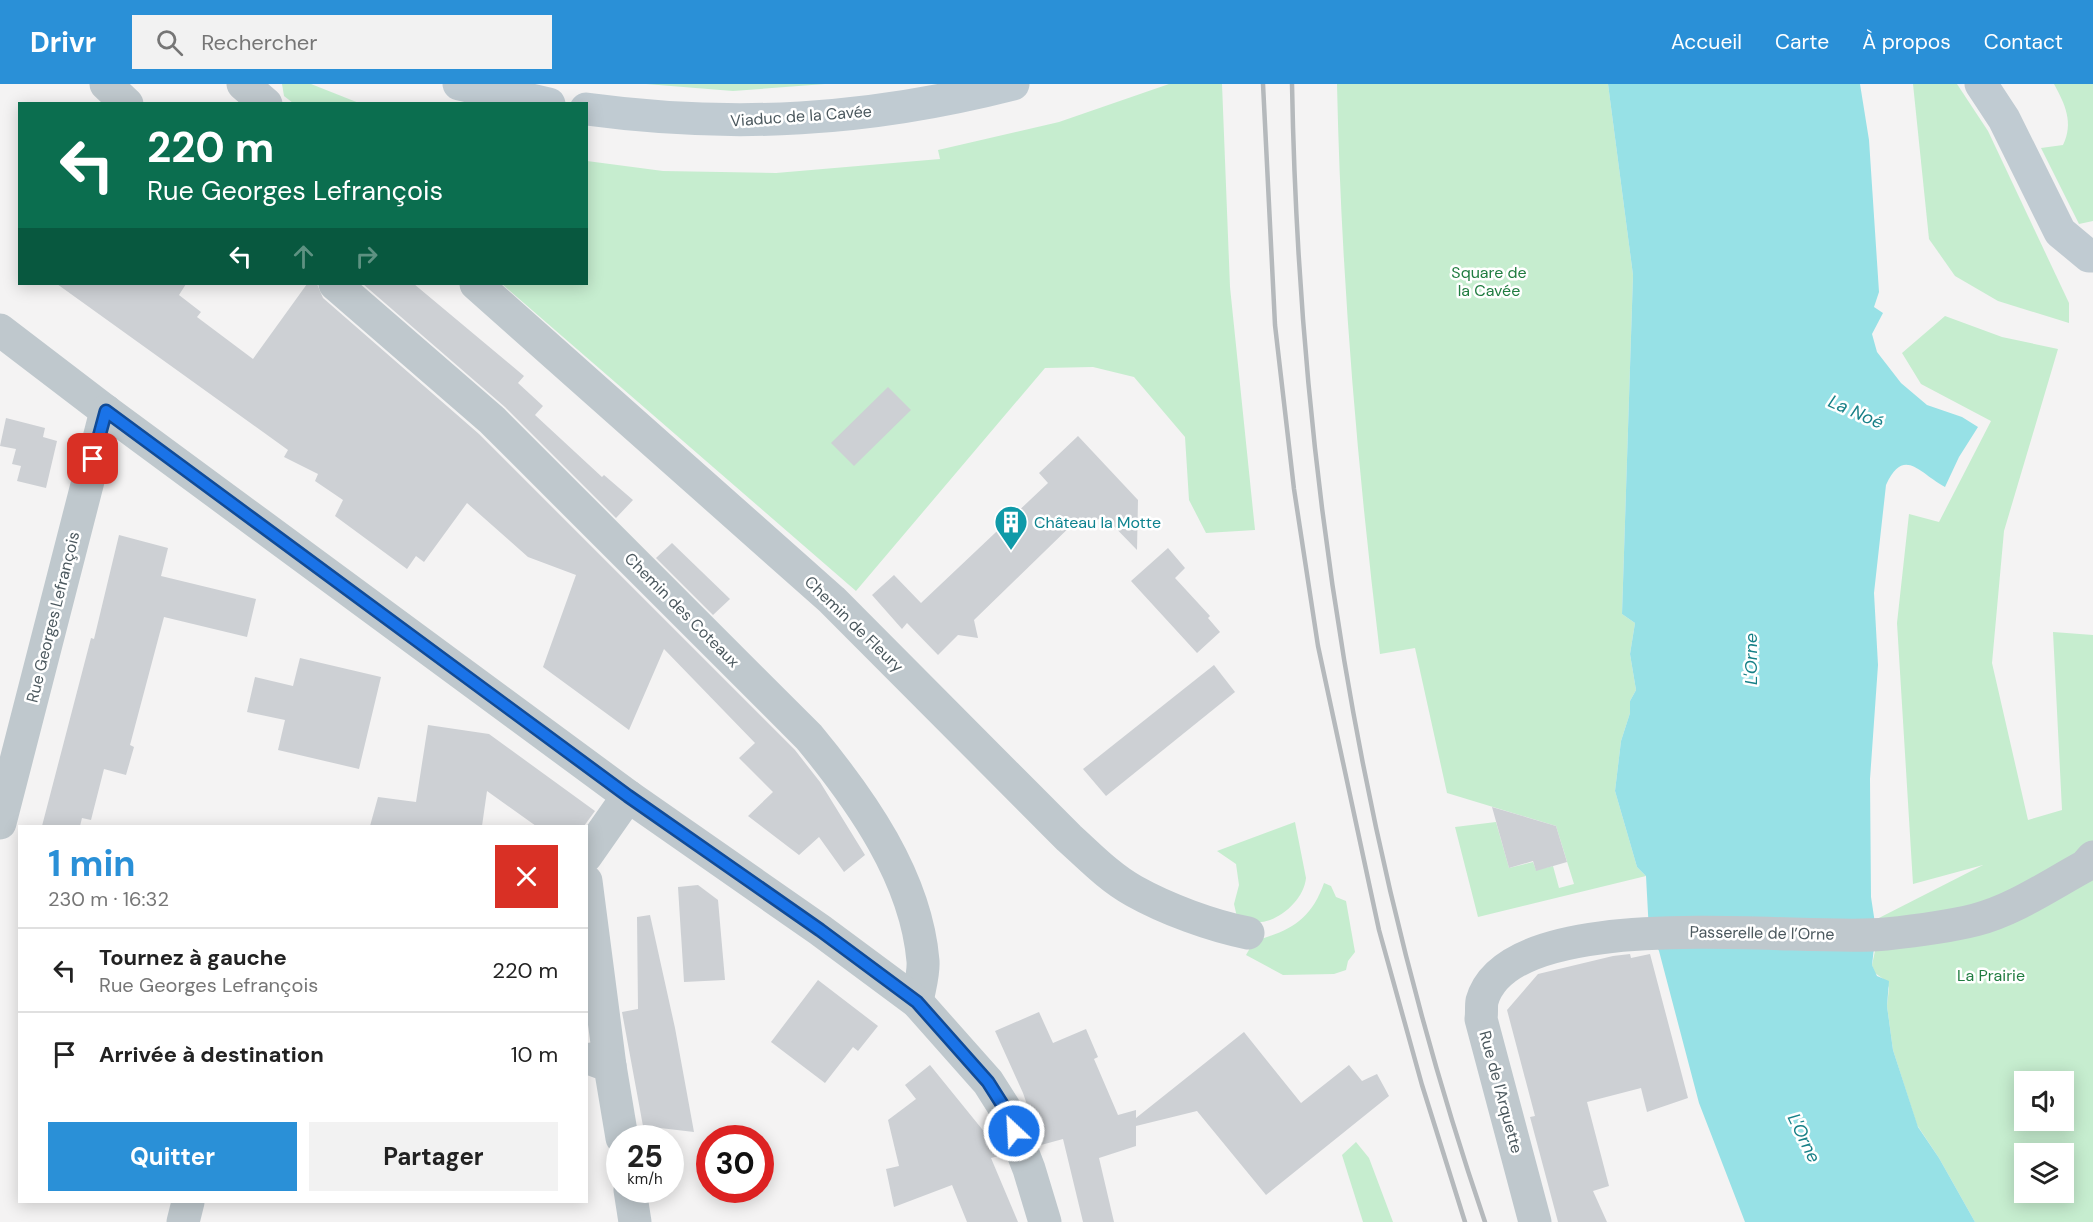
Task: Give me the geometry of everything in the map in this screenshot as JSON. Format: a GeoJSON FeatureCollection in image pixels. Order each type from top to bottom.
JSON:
{"type":"FeatureCollection","features":[{"type":"Feature","properties":{"kind":"main road"},"geometry":{"type":"LineString","coordinates":[[459,84],[540,102]]}},
{"type":"Feature","properties":{"kind":"main road","name":"Viaduc de la Cavée"},"geometry":{"type":"LineString","coordinates":[[588,110],[647,117],[748,122],[901,108],[1013,84]]}},
{"type":"Feature","properties":{"kind":"main road"},"geometry":{"type":"LineString","coordinates":[[1981,84],[2004,119],[2060,232],[2089,256],[2093,256]]}},
{"type":"Feature","properties":{"kind":"street"},"geometry":{"type":"LineString","coordinates":[[106,84],[125,102]]}},
{"type":"Feature","properties":{"kind":"street"},"geometry":{"type":"LineString","coordinates":[[243,84],[264,102]]}},
{"type":"Feature","properties":{"kind":"street","name":"Chemin des Coteaux"},"geometry":{"type":"LineString","coordinates":[[336,285],[492,420],[809,737],[848,784],[898,873],[917,926],[924,963],[917,1002]]}},
{"type":"Feature","properties":{"kind":"street","name":"Chemin de Fleury"},"geometry":{"type":"LineString","coordinates":[[477,285],[832,600],[1061,830],[1108,873],[1133,891],[1158,902],[1232,930],[1248,933]]}},
{"type":"Feature","properties":{"kind":"street"},"geometry":{"type":"LineString","coordinates":[[0,330],[106,411],[628,796],[820,930],[917,1002],[988,1082],[1007,1112],[1029,1169],[1045,1222]]}},
{"type":"Feature","properties":{"kind":"street","name":"Rue Georges Lefrançois"},"geometry":{"type":"LineString","coordinates":[[0,823],[106,411]]}},
{"type":"Feature","properties":{"kind":"street"},"geometry":{"type":"LineString","coordinates":[[588,853],[628,796]]}},
{"type":"Feature","properties":{"kind":"street","name":"Passerelle de l’Orne"},"geometry":{"type":"LineString","coordinates":[[1645,932],[1880,934],[1976,919],[2012,906],[2085,866],[2093,856]]}},
{"type":"Feature","properties":{"kind":"street"},"geometry":{"type":"LineString","coordinates":[[588,911],[598,1062],[618,1125]]}},
{"type":"Feature","properties":{"kind":"street","name":"Rue de l'Arquette"},"geometry":{"type":"LineString","coordinates":[[1535,1222],[1481,1019],[1482,1001],[1490,985],[1507,968],[1561,944],[1645,932]]}},
{"type":"Feature","properties":{"kind":"street"},"geometry":{"type":"LineString","coordinates":[[183,1222],[188,1203]]}},
{"type":"Feature","properties":{"kind":"street"},"geometry":{"type":"LineString","coordinates":[[632,1203],[635,1222]]}},
{"type":"Feature","properties":{"kind":"green space"},"geometry":{"type":"Polygon","coordinates":[[[282,84],[311,84],[356,102],[292,102],[284,96],[282,84]]]}},
{"type":"Feature","properties":{"kind":"green space"},"geometry":{"type":"Polygon","coordinates":[[[646,84],[825,84],[733,91],[646,84]]]}},
{"type":"Feature","properties":{"kind":"green space"},"geometry":{"type":"Polygon","coordinates":[[[1169,84],[1222,84],[1230,287],[1255,530],[1206,533],[1189,500],[1185,437],[1134,377],[1093,367],[1045,368],[856,591],[503,285],[588,285],[588,161],[663,171],[776,173],[940,159],[938,150],[1059,122],[1169,84]]]}},
{"type":"Feature","properties":{"kind":"green space","name":"Square de la Cavée"},"geometry":{"type":"Polygon","coordinates":[[[1337,84],[1608,84],[1633,275],[1622,614],[1635,623],[1630,654],[1636,690],[1630,701],[1630,713],[1621,741],[1615,791],[1637,867],[1646,876],[1478,917],[1455,827],[1496,822],[1509,868],[1533,862],[1536,870],[1553,866],[1559,888],[1574,884],[1556,826],[1447,793],[1415,648],[1380,654],[1351,369],[1342,227],[1337,84]]]}},
{"type":"Feature","properties":{"kind":"green space"},"geometry":{"type":"Polygon","coordinates":[[[1913,84],[1957,84],[1988,131],[2069,303],[2069,323],[1998,301],[1955,276],[1929,239],[1913,84]]]}},
{"type":"Feature","properties":{"kind":"green space"},"geometry":{"type":"Polygon","coordinates":[[[2054,84],[2093,84],[2093,221],[2079,224],[2041,148],[2063,145],[2068,129],[2067,114],[2054,84]]]}},
{"type":"Feature","properties":{"kind":"green space","name":"La Prairie"},"geometry":{"type":"Polygon","coordinates":[[[1945,316],[2002,337],[2058,349],[2004,531],[1992,663],[2028,820],[2062,810],[2053,632],[2093,635],[2093,1222],[1975,1222],[1939,1158],[1917,1125],[1893,1050],[1887,1006],[1889,988],[1886,981],[1875,973],[1872,965],[1875,951],[1875,920],[1983,865],[1913,884],[1897,623],[1909,514],[1939,522],[1991,421],[1921,384],[1902,353],[1945,316]]]}},
{"type":"Feature","properties":{"kind":"green space"},"geometry":{"type":"Polygon","coordinates":[[[1295,822],[1306,878],[1301,893],[1284,913],[1269,920],[1255,922],[1237,917],[1234,904],[1239,885],[1236,864],[1217,851],[1295,822]]]}},
{"type":"Feature","properties":{"kind":"green space"},"geometry":{"type":"Polygon","coordinates":[[[1324,883],[1331,886],[1336,897],[1346,901],[1355,952],[1348,961],[1346,970],[1334,974],[1283,975],[1246,955],[1254,941],[1289,928],[1306,915],[1319,896],[1324,883]]]}},
{"type":"Feature","properties":{"kind":"green space"},"geometry":{"type":"Polygon","coordinates":[[[1356,1142],[1369,1158],[1393,1222],[1363,1222],[1342,1155],[1356,1142]]]}},
{"type":"Feature","properties":{"kind":"water"},"geometry":{"type":"Polygon","coordinates":[[[1608,84],[1860,84],[1869,140],[1879,292],[1874,307],[1883,313],[1872,334],[1877,352],[1901,383],[1927,405],[1962,417],[1978,427],[1959,457],[1945,487],[1913,466],[1906,465],[1899,467],[1893,473],[1886,485],[1874,593],[1878,665],[1870,779],[1871,897],[1876,930],[1872,965],[1877,976],[1889,981],[1887,1006],[1893,1050],[1918,1127],[1939,1158],[1975,1222],[1745,1222],[1699,1103],[1659,951],[1649,932],[1646,876],[1637,867],[1615,791],[1621,741],[1630,713],[1630,701],[1636,690],[1630,654],[1635,623],[1622,614],[1633,275],[1608,84]]]}},
{"type":"Feature","properties":{"kind":"building"},"geometry":{"type":"Polygon","coordinates":[[[58,285],[185,285],[179,295],[201,312],[197,317],[253,359],[306,285],[317,285],[323,298],[479,434],[795,750],[820,782],[865,855],[844,872],[819,837],[799,855],[748,816],[773,792],[739,758],[755,743],[664,649],[629,730],[543,667],[576,575],[528,557],[467,503],[424,562],[416,556],[407,569],[335,516],[343,500],[315,481],[318,474],[284,457],[288,450],[58,285]]]}},
{"type":"Feature","properties":{"kind":"building"},"geometry":{"type":"Polygon","coordinates":[[[364,285],[415,285],[524,376],[518,383],[543,406],[535,415],[602,477],[604,475],[633,500],[616,518],[505,407],[364,285]]]}},
{"type":"Feature","properties":{"kind":"building"},"geometry":{"type":"Polygon","coordinates":[[[888,387],[911,410],[854,466],[831,443],[888,387]]]}},
{"type":"Feature","properties":{"kind":"building"},"geometry":{"type":"Polygon","coordinates":[[[6,418],[45,428],[43,437],[57,441],[46,488],[17,481],[21,466],[12,464],[16,449],[0,446],[6,418]]]}},
{"type":"Feature","properties":{"kind":"building","name":"Château la Motte"},"geometry":{"type":"Polygon","coordinates":[[[1078,436],[1138,500],[1137,550],[1103,515],[1090,527],[1080,517],[974,620],[978,638],[958,635],[938,655],[907,623],[902,629],[872,595],[894,575],[921,603],[1048,483],[1039,473],[1078,436]]]}},
{"type":"Feature","properties":{"kind":"building"},"geometry":{"type":"Polygon","coordinates":[[[119,535],[168,548],[161,576],[256,599],[247,637],[164,617],[130,745],[134,747],[126,775],[104,769],[91,820],[82,818],[80,825],[42,825],[91,638],[94,639],[119,535]]]}},
{"type":"Feature","properties":{"kind":"building"},"geometry":{"type":"Polygon","coordinates":[[[672,543],[730,599],[713,615],[656,558],[672,543]]]}},
{"type":"Feature","properties":{"kind":"building"},"geometry":{"type":"Polygon","coordinates":[[[1168,548],[1185,568],[1175,578],[1210,616],[1208,618],[1220,632],[1197,653],[1131,581],[1168,548]]]}},
{"type":"Feature","properties":{"kind":"building"},"geometry":{"type":"Polygon","coordinates":[[[300,658],[381,677],[359,769],[278,750],[285,720],[247,712],[255,677],[293,686],[300,658]]]}},
{"type":"Feature","properties":{"kind":"building"},"geometry":{"type":"Polygon","coordinates":[[[1214,665],[1235,692],[1106,796],[1083,769],[1214,665]]]}},
{"type":"Feature","properties":{"kind":"building"},"geometry":{"type":"Polygon","coordinates":[[[428,725],[489,734],[595,811],[585,825],[535,825],[487,791],[482,825],[370,825],[378,797],[416,802],[428,725]]]}},
{"type":"Feature","properties":{"kind":"building"},"geometry":{"type":"Polygon","coordinates":[[[1492,807],[1556,826],[1567,862],[1536,871],[1533,861],[1509,868],[1492,807]]]}},
{"type":"Feature","properties":{"kind":"building"},"geometry":{"type":"Polygon","coordinates":[[[698,885],[718,900],[725,980],[684,982],[678,887],[698,885]]]}},
{"type":"Feature","properties":{"kind":"building"},"geometry":{"type":"Polygon","coordinates":[[[650,915],[675,1028],[694,1132],[684,1131],[684,1125],[643,1125],[622,1012],[638,1009],[637,917],[650,915]]]}},
{"type":"Feature","properties":{"kind":"building"},"geometry":{"type":"Polygon","coordinates":[[[1630,954],[1631,958],[1650,954],[1688,1098],[1647,1112],[1641,1088],[1587,1102],[1609,1186],[1593,1191],[1607,1222],[1558,1222],[1530,1117],[1535,1116],[1507,1010],[1538,974],[1630,954]]]}},
{"type":"Feature","properties":{"kind":"building"},"geometry":{"type":"Polygon","coordinates":[[[818,980],[878,1026],[858,1051],[853,1047],[825,1083],[771,1042],[818,980]]]}},
{"type":"Feature","properties":{"kind":"building"},"geometry":{"type":"Polygon","coordinates":[[[1039,1012],[1053,1043],[1086,1029],[1098,1057],[1094,1059],[1118,1115],[1136,1110],[1136,1118],[1244,1032],[1301,1103],[1349,1065],[1362,1081],[1377,1074],[1389,1096],[1266,1195],[1197,1111],[1136,1126],[1136,1146],[1099,1158],[1114,1222],[1083,1222],[1063,1139],[1041,1145],[1023,1093],[995,1031],[1039,1012]]]}},
{"type":"Feature","properties":{"kind":"building"},"geometry":{"type":"Polygon","coordinates":[[[930,1065],[1003,1155],[991,1158],[1018,1222],[967,1222],[952,1185],[894,1207],[886,1169],[899,1166],[888,1120],[916,1099],[905,1085],[930,1065]]]}},
{"type":"Feature","properties":{"kind":"railway"},"geometry":{"type":"LineString","coordinates":[[1263,84],[1275,325],[1294,489],[1318,646],[1379,930],[1422,1085],[1465,1222]]}},
{"type":"Feature","properties":{"kind":"railway"},"geometry":{"type":"LineString","coordinates":[[1292,84],[1297,229],[1308,373],[1323,517],[1344,660],[1371,803],[1403,944],[1441,1084],[1485,1222]]}},
{"type":"Feature","properties":{"kind":"place","name":"Château la Motte"},"geometry":{"type":"Point","coordinates":[1011,551]}},
{"type":"Feature","properties":{"kind":"route"},"geometry":{"type":"LineString","coordinates":[[93,459],[106,411],[628,796],[820,930],[845,951],[917,1002],[988,1082],[1007,1112],[1014,1131]]}},
{"type":"Feature","properties":{"kind":"water label","name":"La Noé"},"geometry":{"type":"Point","coordinates":[1856,412]}},
{"type":"Feature","properties":{"kind":"water label","name":"L'Orne"},"geometry":{"type":"Point","coordinates":[1751,659]}},
{"type":"Feature","properties":{"kind":"water label","name":"L'Orne"},"geometry":{"type":"Point","coordinates":[1804,1138]}}]}
